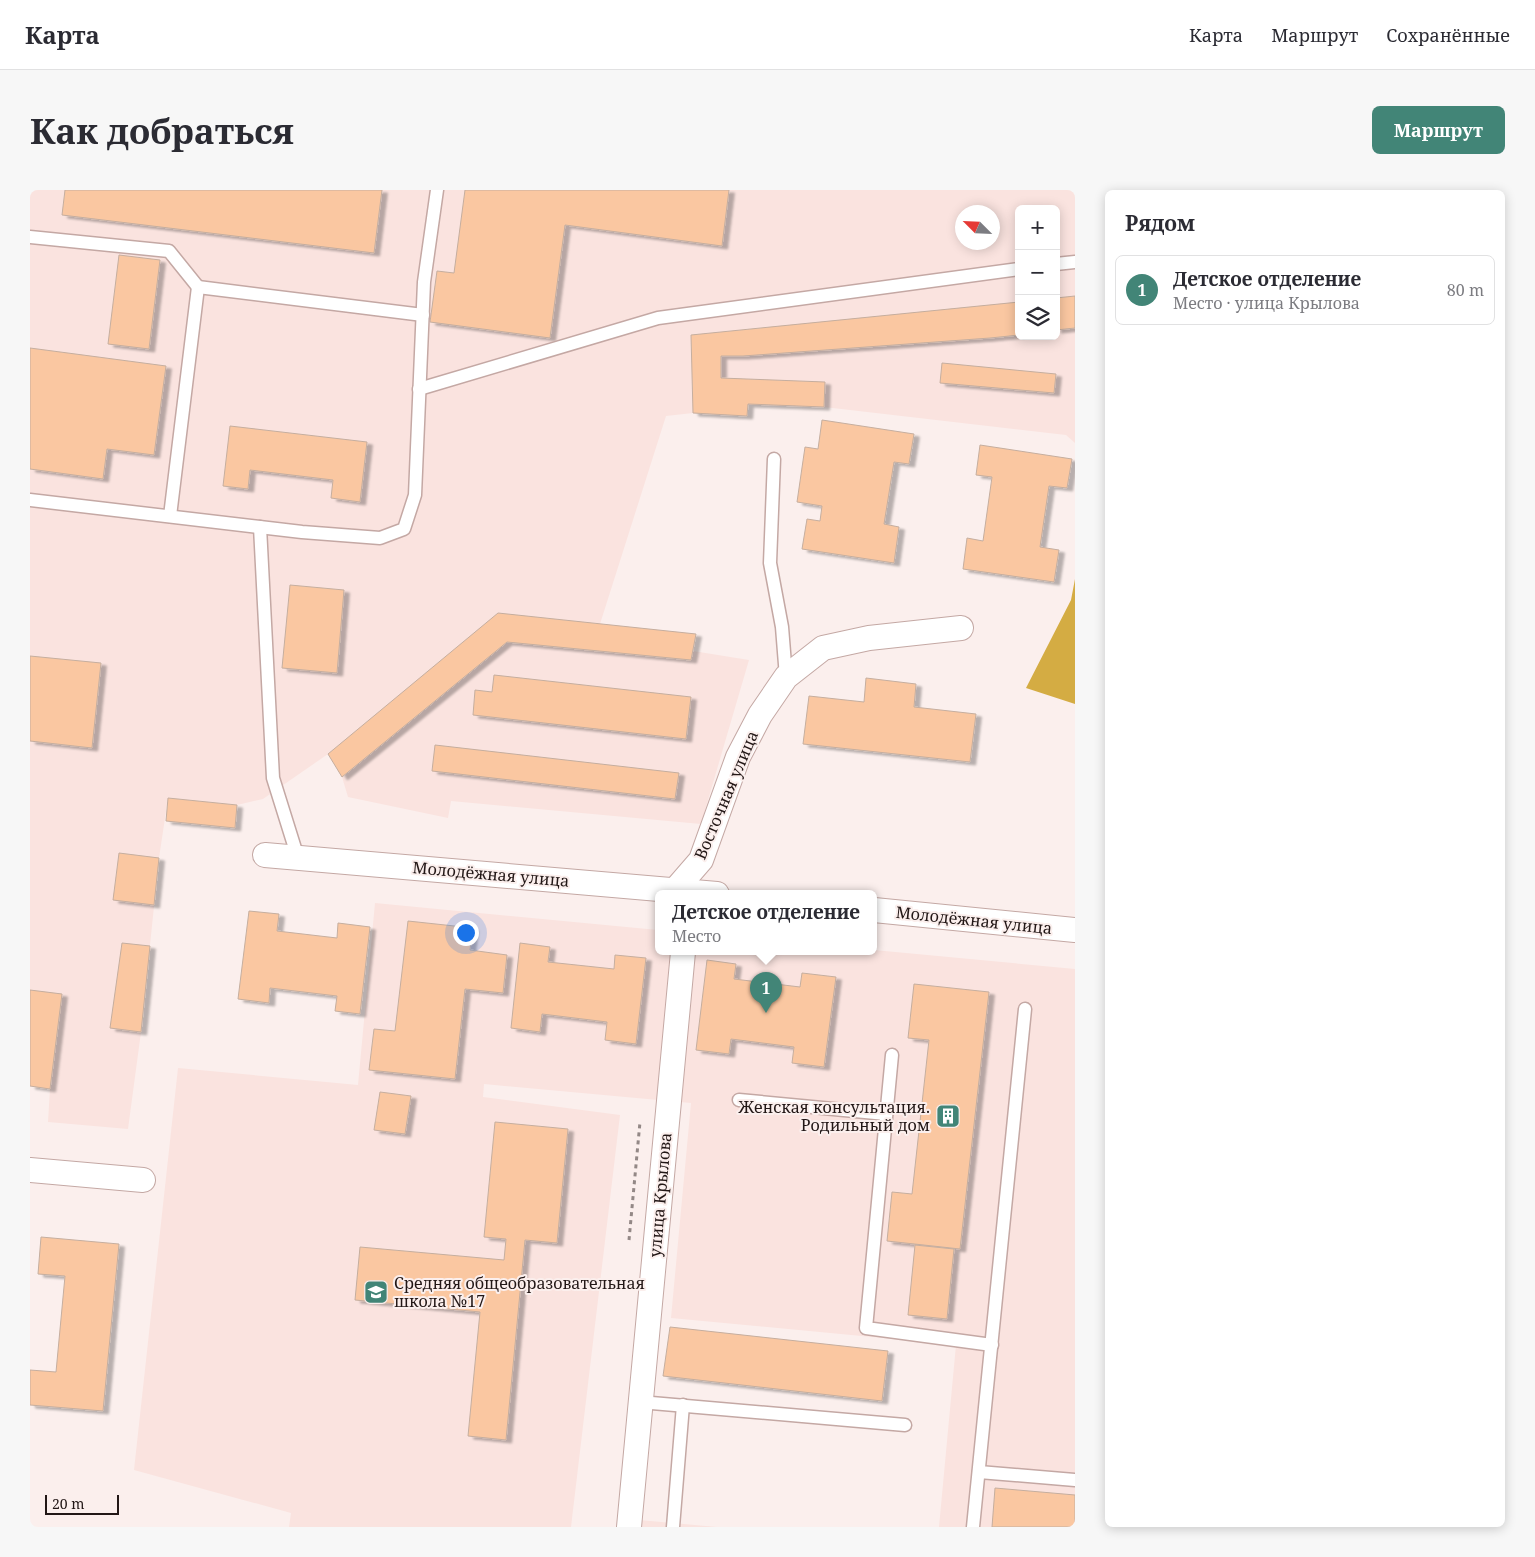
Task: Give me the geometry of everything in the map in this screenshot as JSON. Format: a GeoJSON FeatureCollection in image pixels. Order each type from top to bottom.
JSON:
{"type":"FeatureCollection","features":[{"type":"Feature","properties":{"kind":"street","name":"Восточная улица"},"geometry":{"type":"LineString","coordinates":[[678,890],[701,860],[738,757],[760,715],[786,677],[823,648],[869,638],[961,628]]}},
{"type":"Feature","properties":{"kind":"street","name":"Молодёжная улица"},"geometry":{"type":"LineString","coordinates":[[265,855],[655,890]]}},
{"type":"Feature","properties":{"kind":"street","name":"Молодёжная улица"},"geometry":{"type":"LineString","coordinates":[[877,910],[1075,930]]}},
{"type":"Feature","properties":{"kind":"street","name":"улица Крылова"},"geometry":{"type":"LineString","coordinates":[[629,1527],[683,955]]}},
{"type":"Feature","properties":{"kind":"street"},"geometry":{"type":"LineString","coordinates":[[30,1170],[143,1180]]}},
{"type":"Feature","properties":{"kind":"lane"},"geometry":{"type":"LineString","coordinates":[[30,500],[302,532],[380,538],[404,530],[415,495],[424,282],[437,190]]}},
{"type":"Feature","properties":{"kind":"lane"},"geometry":{"type":"LineString","coordinates":[[30,237],[169,251],[198,287],[423,314]]}},
{"type":"Feature","properties":{"kind":"lane"},"geometry":{"type":"LineString","coordinates":[[1060,264],[1075,262]]}},
{"type":"Feature","properties":{"kind":"lane"},"geometry":{"type":"LineString","coordinates":[[419,389],[658,318],[1015,270]]}},
{"type":"Feature","properties":{"kind":"lane"},"geometry":{"type":"LineString","coordinates":[[170,516],[198,287]]}},
{"type":"Feature","properties":{"kind":"lane"},"geometry":{"type":"LineString","coordinates":[[774,459],[770,564],[782,627],[786,677]]}},
{"type":"Feature","properties":{"kind":"lane"},"geometry":{"type":"LineString","coordinates":[[260,527],[274,778],[298,858]]}},
{"type":"Feature","properties":{"kind":"lane"},"geometry":{"type":"LineString","coordinates":[[973,1527],[1025,1009]]}},
{"type":"Feature","properties":{"kind":"lane"},"geometry":{"type":"LineString","coordinates":[[892,1055],[866,1328],[992,1345]]}},
{"type":"Feature","properties":{"kind":"lane"},"geometry":{"type":"LineString","coordinates":[[739,1100],[886,1114]]}},
{"type":"Feature","properties":{"kind":"lane"},"geometry":{"type":"LineString","coordinates":[[640,1402],[905,1425]]}},
{"type":"Feature","properties":{"kind":"lane"},"geometry":{"type":"LineString","coordinates":[[673,1527],[683,1406]]}},
{"type":"Feature","properties":{"kind":"lane"},"geometry":{"type":"LineString","coordinates":[[979,1472],[1075,1480]]}},
{"type":"Feature","properties":{"kind":"shaded area"},"geometry":{"type":"Polygon","coordinates":[[[30,190],[1075,190],[1075,443],[1066,435],[824,407],[748,405],[747,416],[693,413],[666,416],[600,624],[693,651],[749,660],[701,824],[451,801],[448,818],[348,797],[342,777],[328,754],[263,799],[237,805],[168,798],[159,858],[141,1032],[128,1129],[48,1122],[50,1089],[30,1086],[30,190]]]}},
{"type":"Feature","properties":{"kind":"shaded area"},"geometry":{"type":"Polygon","coordinates":[[[1075,579],[1075,704],[1026,688],[1071,600],[1075,579]]]}},
{"type":"Feature","properties":{"kind":"shaded area"},"geometry":{"type":"Polygon","coordinates":[[[375,903],[655,930],[655,955],[877,955],[877,950],[1075,969],[1075,1527],[939,1527],[956,1345],[671,1318],[691,1103],[484,1084],[483,1097],[620,1115],[571,1527],[289,1527],[291,1513],[134,1470],[178,1068],[358,1085],[375,903]]]}},
{"type":"Feature","properties":{"kind":"shaded area"},"geometry":{"type":"Polygon","coordinates":[[[639,1520],[717,1527],[639,1527],[639,1520]]]}},
{"type":"Feature","properties":{"kind":"building"},"geometry":{"type":"Polygon","coordinates":[[[65,190],[382,190],[374,253],[62,215],[65,190]]]}},
{"type":"Feature","properties":{"kind":"building"},"geometry":{"type":"Polygon","coordinates":[[[465,190],[729,190],[722,246],[565,225],[550,338],[430,322],[437,271],[454,273],[465,190]]]}},
{"type":"Feature","properties":{"kind":"building"},"geometry":{"type":"Polygon","coordinates":[[[119,255],[160,260],[149,349],[108,344],[119,255]]]}},
{"type":"Feature","properties":{"kind":"building"},"geometry":{"type":"Polygon","coordinates":[[[1075,296],[1075,328],[1060,330],[1060,298],[1075,296]]]}},
{"type":"Feature","properties":{"kind":"building"},"geometry":{"type":"Polygon","coordinates":[[[1015,302],[1015,335],[743,356],[721,356],[721,378],[825,382],[824,407],[748,404],[747,416],[693,413],[691,335],[1015,302]]]}},
{"type":"Feature","properties":{"kind":"building"},"geometry":{"type":"Polygon","coordinates":[[[30,348],[166,366],[154,455],[107,449],[103,479],[30,469],[30,348]]]}},
{"type":"Feature","properties":{"kind":"building"},"geometry":{"type":"Polygon","coordinates":[[[942,363],[1056,374],[1054,393],[940,383],[942,363]]]}},
{"type":"Feature","properties":{"kind":"building"},"geometry":{"type":"Polygon","coordinates":[[[822,420],[914,434],[909,464],[894,462],[884,524],[899,527],[894,563],[802,549],[807,519],[820,521],[822,506],[797,502],[805,447],[818,449],[822,420]]]}},
{"type":"Feature","properties":{"kind":"building"},"geometry":{"type":"Polygon","coordinates":[[[230,426],[367,442],[360,502],[331,498],[333,480],[250,470],[248,489],[223,486],[230,426]]]}},
{"type":"Feature","properties":{"kind":"building"},"geometry":{"type":"Polygon","coordinates":[[[980,445],[1072,459],[1067,488],[1049,486],[1040,547],[1059,550],[1054,582],[963,569],[967,538],[983,541],[992,477],[976,475],[980,445]]]}},
{"type":"Feature","properties":{"kind":"building"},"geometry":{"type":"Polygon","coordinates":[[[290,585],[344,590],[337,673],[282,668],[290,585]]]}},
{"type":"Feature","properties":{"kind":"building"},"geometry":{"type":"Polygon","coordinates":[[[498,613],[696,634],[691,660],[507,642],[342,777],[328,754],[498,613]]]}},
{"type":"Feature","properties":{"kind":"building"},"geometry":{"type":"Polygon","coordinates":[[[30,656],[101,663],[92,748],[30,741],[30,656]]]}},
{"type":"Feature","properties":{"kind":"building"},"geometry":{"type":"Polygon","coordinates":[[[494,675],[691,697],[686,739],[473,715],[475,690],[492,692],[494,675]]]}},
{"type":"Feature","properties":{"kind":"building"},"geometry":{"type":"Polygon","coordinates":[[[866,678],[916,684],[914,707],[976,714],[970,762],[803,744],[809,696],[864,702],[866,678]]]}},
{"type":"Feature","properties":{"kind":"building"},"geometry":{"type":"Polygon","coordinates":[[[435,745],[679,773],[675,799],[432,771],[435,745]]]}},
{"type":"Feature","properties":{"kind":"building"},"geometry":{"type":"Polygon","coordinates":[[[168,798],[237,805],[235,828],[166,821],[168,798]]]}},
{"type":"Feature","properties":{"kind":"building"},"geometry":{"type":"Polygon","coordinates":[[[119,853],[159,858],[154,905],[113,900],[119,853]]]}},
{"type":"Feature","properties":{"kind":"building"},"geometry":{"type":"Polygon","coordinates":[[[249,911],[279,914],[277,931],[337,938],[338,923],[370,927],[360,1014],[335,1011],[337,996],[270,988],[269,1003],[238,999],[249,911]]]}},
{"type":"Feature","properties":{"kind":"building"},"geometry":{"type":"Polygon","coordinates":[[[408,921],[473,928],[470,950],[507,955],[503,993],[465,989],[455,1079],[369,1070],[374,1029],[395,1031],[408,921]]]}},
{"type":"Feature","properties":{"kind":"building"},"geometry":{"type":"Polygon","coordinates":[[[122,943],[150,946],[141,1032],[110,1028],[122,943]]]}},
{"type":"Feature","properties":{"kind":"building"},"geometry":{"type":"Polygon","coordinates":[[[520,943],[550,947],[548,962],[614,969],[615,955],[646,958],[636,1044],[605,1040],[607,1022],[542,1014],[540,1032],[511,1028],[520,943]]]}},
{"type":"Feature","properties":{"kind":"building"},"geometry":{"type":"Polygon","coordinates":[[[707,960],[736,964],[734,979],[800,987],[802,973],[836,977],[824,1067],[792,1063],[794,1047],[731,1039],[729,1054],[696,1050],[707,960]]]}},
{"type":"Feature","properties":{"kind":"building","name":"Женская консультация. Родильный дом"},"geometry":{"type":"Polygon","coordinates":[[[914,984],[989,992],[960,1249],[887,1241],[892,1192],[912,1194],[929,1040],[908,1038],[914,984]]]}},
{"type":"Feature","properties":{"kind":"building"},"geometry":{"type":"Polygon","coordinates":[[[30,990],[62,994],[50,1089],[30,1086],[30,990]]]}},
{"type":"Feature","properties":{"kind":"building"},"geometry":{"type":"Polygon","coordinates":[[[380,1092],[411,1096],[405,1134],[374,1130],[380,1092]]]}},
{"type":"Feature","properties":{"kind":"building"},"geometry":{"type":"Polygon","coordinates":[[[495,1122],[568,1129],[557,1243],[525,1240],[506,1440],[468,1436],[480,1312],[355,1300],[360,1247],[504,1260],[506,1239],[484,1237],[495,1122]]]}},
{"type":"Feature","properties":{"kind":"building"},"geometry":{"type":"Polygon","coordinates":[[[41,1237],[119,1244],[103,1411],[30,1405],[30,1370],[56,1372],[65,1276],[38,1274],[41,1237]]]}},
{"type":"Feature","properties":{"kind":"building"},"geometry":{"type":"Polygon","coordinates":[[[915,1245],[954,1249],[947,1319],[908,1315],[915,1245]]]}},
{"type":"Feature","properties":{"kind":"building"},"geometry":{"type":"Polygon","coordinates":[[[670,1327],[888,1351],[882,1401],[663,1376],[670,1327]]]}},
{"type":"Feature","properties":{"kind":"building"},"geometry":{"type":"Polygon","coordinates":[[[995,1488],[1075,1495],[1075,1527],[992,1527],[995,1488]]]}},
{"type":"Feature","properties":{"kind":"place","name":"Детское отделение"},"geometry":{"type":"Point","coordinates":[766,1013]}},
{"type":"Feature","properties":{"kind":"place","name":"Женская консультация. Родильный дом"},"geometry":{"type":"Point","coordinates":[948,1116]}},
{"type":"Feature","properties":{"kind":"place","name":"Средняя общеобразовательная школа №17"},"geometry":{"type":"Point","coordinates":[376,1292]}}]}
